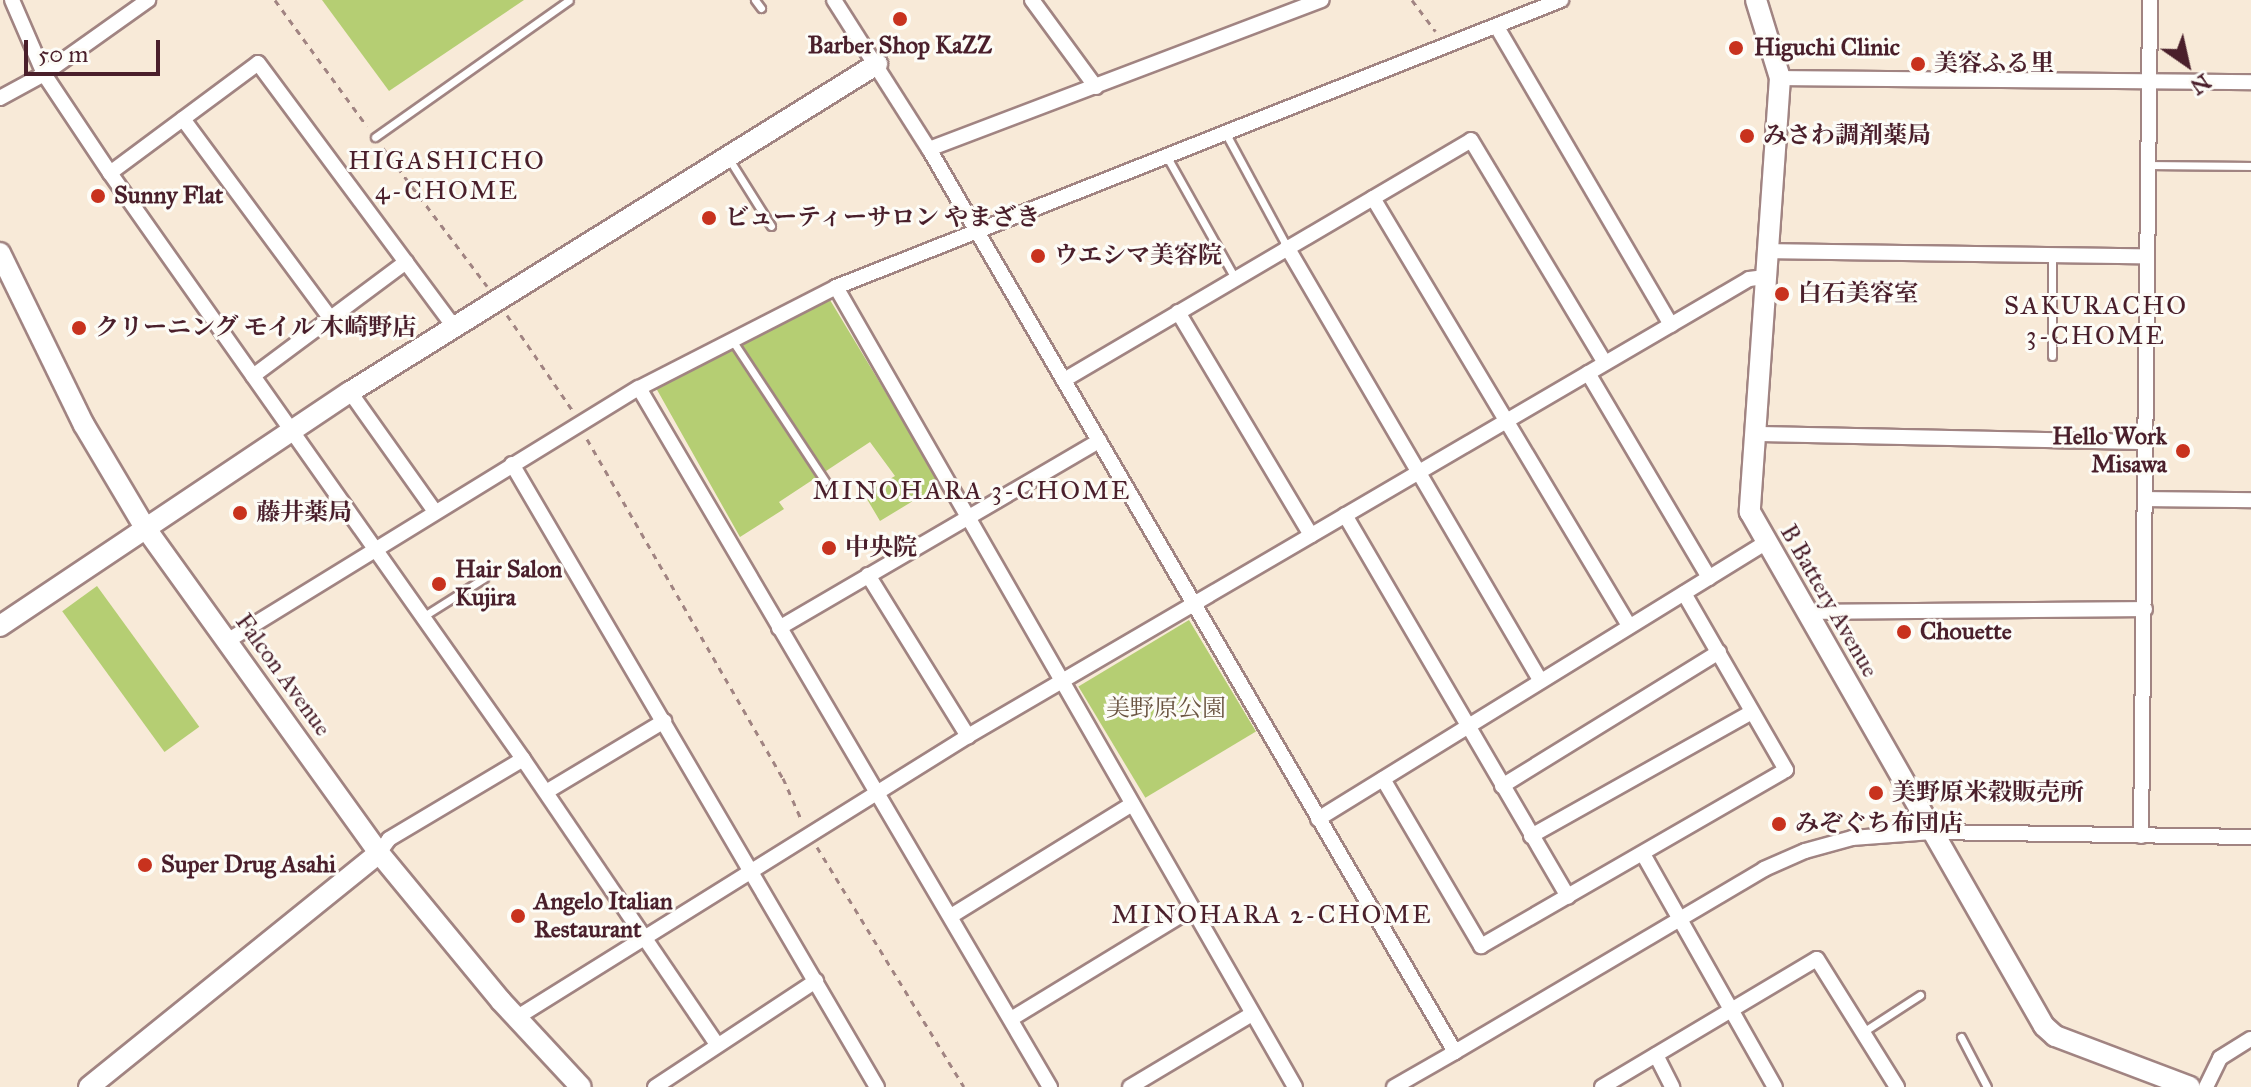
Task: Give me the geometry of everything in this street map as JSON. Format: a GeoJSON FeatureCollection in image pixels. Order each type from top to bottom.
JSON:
{"type":"FeatureCollection","features":[{"type":"Feature","properties":{"kind":"street"},"geometry":{"type":"LineString","coordinates":[[12,0],[44,74],[110,173],[376,547],[717,1044]]}},
{"type":"Feature","properties":{"kind":"street"},"geometry":{"type":"LineString","coordinates":[[0,98],[44,74],[148,0]]}},
{"type":"Feature","properties":{"kind":"street"},"geometry":{"type":"LineString","coordinates":[[834,0],[929,149],[1455,1052]]}},
{"type":"Feature","properties":{"kind":"street"},"geometry":{"type":"LineString","coordinates":[[1032,0],[1096,87]]}},
{"type":"Feature","properties":{"kind":"street"},"geometry":{"type":"LineString","coordinates":[[929,149],[1322,0]]}},
{"type":"Feature","properties":{"kind":"street"},"geometry":{"type":"LineString","coordinates":[[227,641],[434,510],[639,388],[836,287],[1561,0]]}},
{"type":"Feature","properties":{"kind":"street","name":"B Battery Avenue"},"geometry":{"type":"LineString","coordinates":[[1756,0],[1780,78],[1750,512],[2044,1026],[2055,1036],[2178,1085]]}},
{"type":"Feature","properties":{"kind":"street"},"geometry":{"type":"LineString","coordinates":[[2141,836],[2150,0]]}},
{"type":"Feature","properties":{"kind":"street"},"geometry":{"type":"LineString","coordinates":[[1497,27],[1671,325]]}},
{"type":"Feature","properties":{"kind":"street"},"geometry":{"type":"LineString","coordinates":[[110,173],[258,63],[454,327]]}},
{"type":"Feature","properties":{"kind":"street"},"geometry":{"type":"LineString","coordinates":[[0,626],[144,526],[350,392],[877,64]]}},
{"type":"Feature","properties":{"kind":"street"},"geometry":{"type":"LineString","coordinates":[[1780,78],[2251,82]]}},
{"type":"Feature","properties":{"kind":"street"},"geometry":{"type":"LineString","coordinates":[[183,119],[330,318]]}},
{"type":"Feature","properties":{"kind":"street"},"geometry":{"type":"LineString","coordinates":[[1064,380],[1471,140],[1605,363]]}},
{"type":"Feature","properties":{"kind":"street"},"geometry":{"type":"LineString","coordinates":[[1373,198],[1504,422],[1629,626]]}},
{"type":"Feature","properties":{"kind":"street"},"geometry":{"type":"LineString","coordinates":[[1287,247],[1540,680]]}},
{"type":"Feature","properties":{"kind":"street"},"geometry":{"type":"LineString","coordinates":[[1767,251],[2147,256]]}},
{"type":"Feature","properties":{"kind":"street","name":"Falcon Avenue"},"geometry":{"type":"LineString","coordinates":[[0,253],[84,425],[144,526],[379,853],[516,1018],[581,1087]]}},
{"type":"Feature","properties":{"kind":"street"},"geometry":{"type":"LineString","coordinates":[[253,376],[406,262]]}},
{"type":"Feature","properties":{"kind":"street"},"geometry":{"type":"LineString","coordinates":[[516,1018],[876,790],[1749,279],[1765,277]]}},
{"type":"Feature","properties":{"kind":"street"},"geometry":{"type":"LineString","coordinates":[[836,287],[1295,1087]]}},
{"type":"Feature","properties":{"kind":"street"},"geometry":{"type":"LineString","coordinates":[[1178,312],[1311,535]]}},
{"type":"Feature","properties":{"kind":"street"},"geometry":{"type":"LineString","coordinates":[[1588,373],[1709,578]]}},
{"type":"Feature","properties":{"kind":"street"},"geometry":{"type":"LineString","coordinates":[[639,388],[1050,1087]]}},
{"type":"Feature","properties":{"kind":"street"},"geometry":{"type":"LineString","coordinates":[[350,392],[434,510]]}},
{"type":"Feature","properties":{"kind":"street"},"geometry":{"type":"LineString","coordinates":[[1755,434],[2145,442]]}},
{"type":"Feature","properties":{"kind":"street"},"geometry":{"type":"LineString","coordinates":[[779,628],[1099,441]]}},
{"type":"Feature","properties":{"kind":"street"},"geometry":{"type":"LineString","coordinates":[[512,464],[877,1087]]}},
{"type":"Feature","properties":{"kind":"street"},"geometry":{"type":"LineString","coordinates":[[2147,499],[2251,500]]}},
{"type":"Feature","properties":{"kind":"street"},"geometry":{"type":"LineString","coordinates":[[1345,515],[1568,897]]}},
{"type":"Feature","properties":{"kind":"street"},"geometry":{"type":"LineString","coordinates":[[1318,819],[1765,543]]}},
{"type":"Feature","properties":{"kind":"street"},"geometry":{"type":"LineString","coordinates":[[868,575],[968,736]]}},
{"type":"Feature","properties":{"kind":"street"},"geometry":{"type":"LineString","coordinates":[[1383,779],[1481,946],[1786,770],[1684,593]]}},
{"type":"Feature","properties":{"kind":"street"},"geometry":{"type":"LineString","coordinates":[[1805,612],[2145,609]]}},
{"type":"Feature","properties":{"kind":"street"},"geometry":{"type":"LineString","coordinates":[[1502,786],[1719,652]]}},
{"type":"Feature","properties":{"kind":"street"},"geometry":{"type":"LineString","coordinates":[[1531,836],[1752,712]]}},
{"type":"Feature","properties":{"kind":"street"},"geometry":{"type":"LineString","coordinates":[[546,792],[664,721]]}},
{"type":"Feature","properties":{"kind":"street"},"geometry":{"type":"LineString","coordinates":[[89,1087],[379,853],[389,839],[523,759]]}},
{"type":"Feature","properties":{"kind":"street"},"geometry":{"type":"LineString","coordinates":[[951,916],[1132,804]]}},
{"type":"Feature","properties":{"kind":"street"},"geometry":{"type":"LineString","coordinates":[[1394,1087],[1681,918],[1805,851],[1852,838],[1932,832],[2251,837]]}},
{"type":"Feature","properties":{"kind":"street"},"geometry":{"type":"LineString","coordinates":[[1643,854],[1775,1087]]}},
{"type":"Feature","properties":{"kind":"street"},"geometry":{"type":"LineString","coordinates":[[1011,1019],[1191,909]]}},
{"type":"Feature","properties":{"kind":"street"},"geometry":{"type":"LineString","coordinates":[[1602,1087],[1817,959],[1897,1087]]}},
{"type":"Feature","properties":{"kind":"street"},"geometry":{"type":"LineString","coordinates":[[655,1087],[816,981]]}},
{"type":"Feature","properties":{"kind":"street"},"geometry":{"type":"LineString","coordinates":[[1130,1087],[1252,1014]]}},
{"type":"Feature","properties":{"kind":"street"},"geometry":{"type":"LineString","coordinates":[[2206,1087],[2213,1064],[2251,1039]]}},
{"type":"Feature","properties":{"kind":"street"},"geometry":{"type":"LineString","coordinates":[[1656,1055],[1672,1087]]}},
{"type":"Feature","properties":{"kind":"lane"},"geometry":{"type":"LineString","coordinates":[[375,137],[569,0]]}},
{"type":"Feature","properties":{"kind":"lane"},"geometry":{"type":"LineString","coordinates":[[755,0],[761,8]]}},
{"type":"Feature","properties":{"kind":"lane"},"geometry":{"type":"LineString","coordinates":[[1226,134],[1287,247]]}},
{"type":"Feature","properties":{"kind":"lane"},"geometry":{"type":"LineString","coordinates":[[728,157],[771,226]]}},
{"type":"Feature","properties":{"kind":"lane"},"geometry":{"type":"LineString","coordinates":[[1167,157],[1235,278]]}},
{"type":"Feature","properties":{"kind":"lane"},"geometry":{"type":"LineString","coordinates":[[2148,165],[2251,166]]}},
{"type":"Feature","properties":{"kind":"lane"},"geometry":{"type":"LineString","coordinates":[[2052,255],[2052,356]]}},
{"type":"Feature","properties":{"kind":"lane"},"geometry":{"type":"LineString","coordinates":[[731,339],[825,481]]}},
{"type":"Feature","properties":{"kind":"lane"},"geometry":{"type":"LineString","coordinates":[[424,616],[484,578]]}},
{"type":"Feature","properties":{"kind":"lane"},"geometry":{"type":"LineString","coordinates":[[1863,1032],[1920,995]]}},
{"type":"Feature","properties":{"kind":"lane"},"geometry":{"type":"LineString","coordinates":[[1961,1037],[1987,1087]]}},
{"type":"Feature","properties":{"kind":"path"},"geometry":{"type":"LineString","coordinates":[[275,0],[497,300],[578,424],[783,778],[809,833],[964,1087]]}},
{"type":"Feature","properties":{"kind":"path"},"geometry":{"type":"LineString","coordinates":[[1412,0],[1447,47]]}},
{"type":"Feature","properties":{"kind":"green space"},"geometry":{"type":"Polygon","coordinates":[[[322,0],[524,0],[389,91],[322,0]]]}},
{"type":"Feature","properties":{"kind":"green space"},"geometry":{"type":"Polygon","coordinates":[[[830,300],[941,484],[880,521],[864,494],[895,476],[870,442],[779,502],[784,509],[740,537],[656,388],[830,300]]]}},
{"type":"Feature","properties":{"kind":"green space"},"geometry":{"type":"Polygon","coordinates":[[[97,586],[199,727],[164,752],[62,611],[97,586]]]}},
{"type":"Feature","properties":{"kind":"green space","name":"美野原公園"},"geometry":{"type":"Polygon","coordinates":[[[1189,620],[1256,731],[1145,798],[1078,686],[1189,620]]]}},
{"type":"Feature","properties":{"kind":"place","name":"Barber Shop KaZZ"},"geometry":{"type":"Point","coordinates":[900,19]}},
{"type":"Feature","properties":{"kind":"place","name":"Higuchi Clinic"},"geometry":{"type":"Point","coordinates":[1736,48]}},
{"type":"Feature","properties":{"kind":"place","name":"美容ふる里"},"geometry":{"type":"Point","coordinates":[1918,64]}},
{"type":"Feature","properties":{"kind":"place","name":"みさわ調剤薬局"},"geometry":{"type":"Point","coordinates":[1747,136]}},
{"type":"Feature","properties":{"kind":"place","name":"Sunny Flat"},"geometry":{"type":"Point","coordinates":[98,196]}},
{"type":"Feature","properties":{"kind":"place","name":"ビューティーサロン やまざき"},"geometry":{"type":"Point","coordinates":[709,218]}},
{"type":"Feature","properties":{"kind":"place","name":"ウエシマ美容院"},"geometry":{"type":"Point","coordinates":[1038,256]}},
{"type":"Feature","properties":{"kind":"place","name":"白石美容室"},"geometry":{"type":"Point","coordinates":[1782,294]}},
{"type":"Feature","properties":{"kind":"place","name":"クリーニング モイル 木崎野店"},"geometry":{"type":"Point","coordinates":[79,328]}},
{"type":"Feature","properties":{"kind":"place","name":"Hello Work Misawa"},"geometry":{"type":"Point","coordinates":[2183,451]}},
{"type":"Feature","properties":{"kind":"place","name":"藤井薬局"},"geometry":{"type":"Point","coordinates":[240,513]}},
{"type":"Feature","properties":{"kind":"place","name":"中央院"},"geometry":{"type":"Point","coordinates":[829,548]}},
{"type":"Feature","properties":{"kind":"place","name":"Hair Salon Kujira"},"geometry":{"type":"Point","coordinates":[439,584]}},
{"type":"Feature","properties":{"kind":"place","name":"Chouette"},"geometry":{"type":"Point","coordinates":[1904,632]}},
{"type":"Feature","properties":{"kind":"place","name":"美野原米穀販売所"},"geometry":{"type":"Point","coordinates":[1876,793]}},
{"type":"Feature","properties":{"kind":"place","name":"みぞぐち布団店"},"geometry":{"type":"Point","coordinates":[1779,824]}},
{"type":"Feature","properties":{"kind":"place","name":"Super Drug Asahi"},"geometry":{"type":"Point","coordinates":[145,865]}},
{"type":"Feature","properties":{"kind":"place","name":"Angelo Italian Restaurant"},"geometry":{"type":"Point","coordinates":[518,916]}},
{"type":"Feature","properties":{"kind":"district","name":"HIGASHICHO 4-CHOME"},"geometry":{"type":"Point","coordinates":[447,176]}},
{"type":"Feature","properties":{"kind":"district","name":"SAKURACHO 3-CHOME"},"geometry":{"type":"Point","coordinates":[2096,321]}},
{"type":"Feature","properties":{"kind":"district","name":"MINOHARA 3-CHOME"},"geometry":{"type":"Point","coordinates":[972,491]}},
{"type":"Feature","properties":{"kind":"district","name":"MINOHARA 2-CHOME"},"geometry":{"type":"Point","coordinates":[1272,915]}}]}
